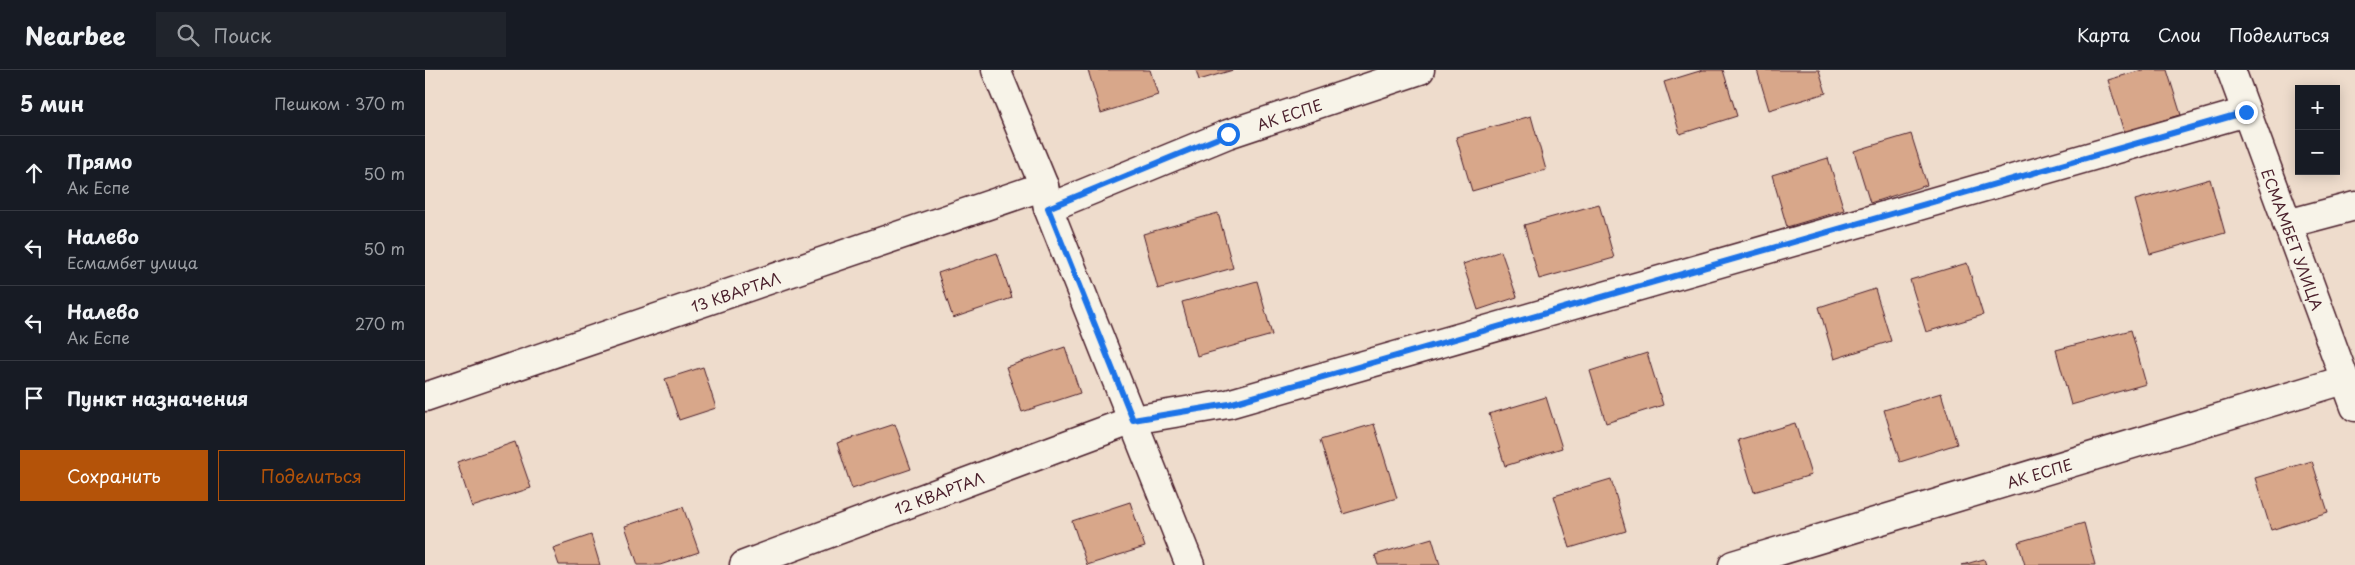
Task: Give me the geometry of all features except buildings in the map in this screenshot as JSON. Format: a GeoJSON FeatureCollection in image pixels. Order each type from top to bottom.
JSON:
{"type":"FeatureCollection","features":[{"type":"Feature","properties":{"kind":"street"},"geometry":{"type":"LineString","coordinates":[[996,70],[1190,565]]}},
{"type":"Feature","properties":{"kind":"street","name":"АК ЕСПЕ"},"geometry":{"type":"LineString","coordinates":[[1046,197],[1420,70]]}},
{"type":"Feature","properties":{"kind":"street","name":"ЕСМАМБЕТ УЛИЦА"},"geometry":{"type":"LineString","coordinates":[[2231,70],[2355,407]]}},
{"type":"Feature","properties":{"kind":"street"},"geometry":{"type":"LineString","coordinates":[[1133,420],[1229,404],[2246,112]]}},
{"type":"Feature","properties":{"kind":"street","name":"13 КВАРТАЛ"},"geometry":{"type":"LineString","coordinates":[[425,397],[1046,197]]}},
{"type":"Feature","properties":{"kind":"street"},"geometry":{"type":"LineString","coordinates":[[2287,224],[2355,206]]}},
{"type":"Feature","properties":{"kind":"street","name":"АК ЕСПЕ"},"geometry":{"type":"LineString","coordinates":[[1733,565],[2344,380]]}},
{"type":"Feature","properties":{"kind":"street","name":"12 КВАРТАЛ"},"geometry":{"type":"LineString","coordinates":[[744,565],[1133,420]]}},
{"type":"Feature","properties":{"kind":"route"},"geometry":{"type":"LineString","coordinates":[[1228,134],[1048,208],[1133,420],[1229,404],[2246,112]]}}]}
